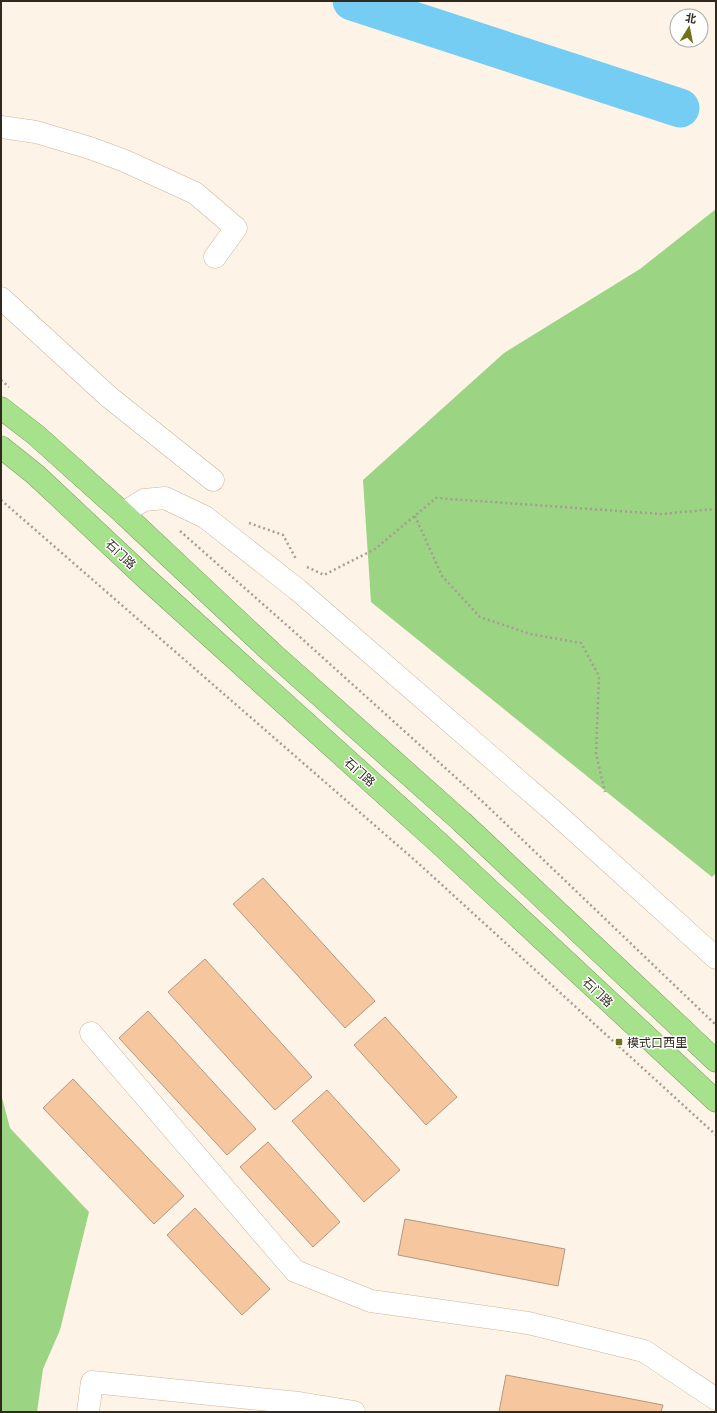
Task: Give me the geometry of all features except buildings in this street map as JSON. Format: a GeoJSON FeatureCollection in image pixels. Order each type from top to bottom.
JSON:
{"type":"FeatureCollection","features":[{"type":"Feature","properties":{"kind":"highway"},"geometry":{"type":"LineString","coordinates":[[1,408],[36,435],[123,513],[271,652],[462,822],[716,1061]]}},
{"type":"Feature","properties":{"kind":"highway","name":"石门路"},"geometry":{"type":"LineString","coordinates":[[1,447],[36,475],[150,582],[439,843],[716,1101]]}},
{"type":"Feature","properties":{"kind":"street"},"geometry":{"type":"LineString","coordinates":[[1,126],[36,132],[90,148],[125,161],[195,193],[236,228],[215,257]]}},
{"type":"Feature","properties":{"kind":"street"},"geometry":{"type":"LineString","coordinates":[[1,298],[109,397],[213,480]]}},
{"type":"Feature","properties":{"kind":"street"},"geometry":{"type":"LineString","coordinates":[[123,513],[144,500],[164,498],[205,517],[298,590],[529,789],[716,958]]}},
{"type":"Feature","properties":{"kind":"street"},"geometry":{"type":"LineString","coordinates":[[91,1033],[295,1271],[372,1301],[528,1323],[644,1351],[716,1399]]}},
{"type":"Feature","properties":{"kind":"street"},"geometry":{"type":"LineString","coordinates":[[88,1412],[92,1382],[300,1403],[354,1412]]}},
{"type":"Feature","properties":{"kind":"path"},"geometry":{"type":"LineString","coordinates":[[1,380],[13,390]]}},
{"type":"Feature","properties":{"kind":"path"},"geometry":{"type":"LineString","coordinates":[[304,566],[324,574],[375,549],[436,498],[661,514],[716,509]]}},
{"type":"Feature","properties":{"kind":"path"},"geometry":{"type":"LineString","coordinates":[[1,500],[418,863],[716,1135]]}},
{"type":"Feature","properties":{"kind":"path"},"geometry":{"type":"LineString","coordinates":[[415,516],[442,576],[480,617],[530,634],[581,643],[599,676],[596,754],[605,792]]}},
{"type":"Feature","properties":{"kind":"path"},"geometry":{"type":"LineString","coordinates":[[244,522],[252,523],[283,535],[298,563]]}},
{"type":"Feature","properties":{"kind":"path"},"geometry":{"type":"LineString","coordinates":[[179,531],[290,628],[483,802],[716,1025]]}},
{"type":"Feature","properties":{"kind":"green space"},"geometry":{"type":"Polygon","coordinates":[[[716,209],[716,873],[712,877],[371,602],[363,480],[504,353],[640,269],[716,209]]]}},
{"type":"Feature","properties":{"kind":"green space"},"geometry":{"type":"Polygon","coordinates":[[[1,1094],[10,1128],[89,1212],[60,1330],[43,1369],[37,1412],[1,1412],[1,1094]]]}},
{"type":"Feature","properties":{"kind":"waterway"},"geometry":{"type":"LineString","coordinates":[[352,1],[680,108]]}},
{"type":"Feature","properties":{"kind":"place","name":"模式口西里"},"geometry":{"type":"Point","coordinates":[619,1042]}}]}
